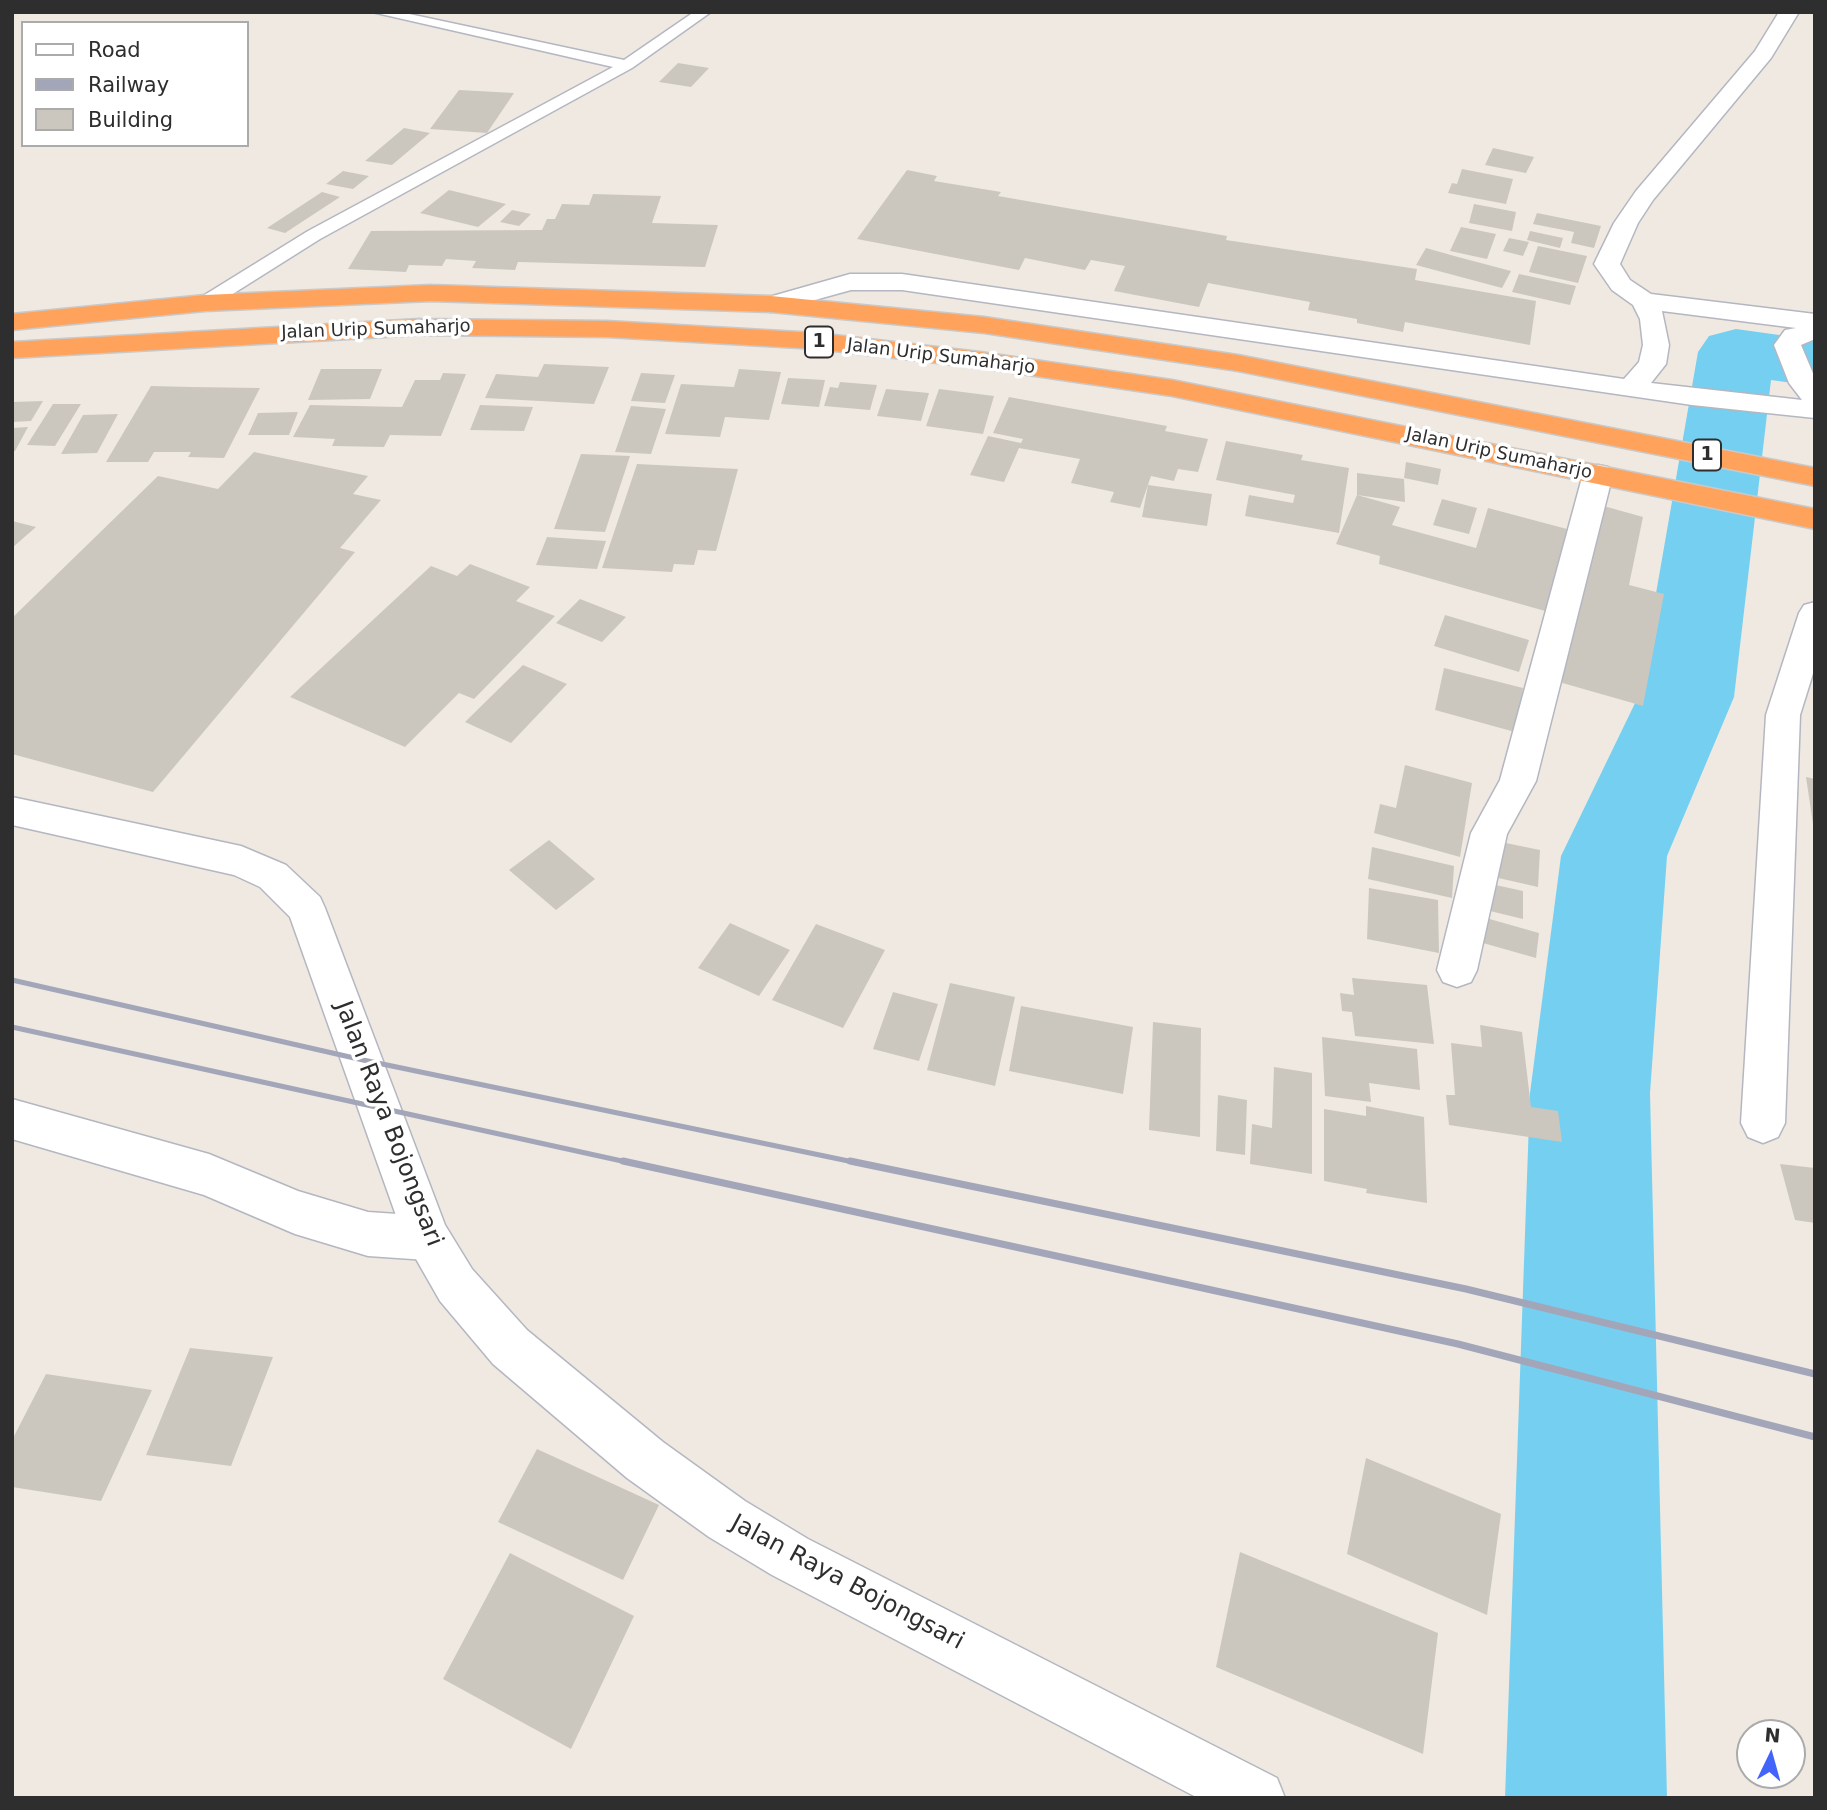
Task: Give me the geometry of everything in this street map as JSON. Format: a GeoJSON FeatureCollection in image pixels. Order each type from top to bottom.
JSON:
{"type":"FeatureCollection","features":[{"type":"Feature","properties":{"kind":"highway","name":"Jalan Urip Sumaharjo"},"geometry":{"type":"LineString","coordinates":[[12,322],[205,303],[431,293],[771,304],[883,313],[1091,340],[1334,381],[1815,477]]}},
{"type":"Feature","properties":{"kind":"highway","name":"Jalan Urip Sumaharjo"},"geometry":{"type":"LineString","coordinates":[[12,350],[420,327],[607,329],[817,341],[980,360],[1172,388],[1815,519]]}},
{"type":"Feature","properties":{"kind":"street"},"geometry":{"type":"LineString","coordinates":[[1633,386],[1652,364],[1656,345],[1653,319],[1644,301],[1622,285],[1608,264],[1626,223],[1644,196],[1764,54],[1789,12]]}},
{"type":"Feature","properties":{"kind":"street"},"geometry":{"type":"LineString","coordinates":[[771,304],[850,282],[902,282],[1633,386],[1692,397],[1810,400],[1787,345],[1794,336],[1815,331]]}},
{"type":"Feature","properties":{"kind":"street"},"geometry":{"type":"LineString","coordinates":[[1644,301],[1815,322]]}},
{"type":"Feature","properties":{"kind":"street"},"geometry":{"type":"LineString","coordinates":[[1457,970],[1489,833],[1518,781],[1606,476]]}},
{"type":"Feature","properties":{"kind":"street"},"geometry":{"type":"LineString","coordinates":[[1763,1123],[1783,715],[1815,613]]}},
{"type":"Feature","properties":{"kind":"street","name":"Jalan Raya Bojongsari"},"geometry":{"type":"LineString","coordinates":[[12,811],[241,860],[273,876],[306,908],[427,1238],[456,1284],[510,1348],[645,1460],[727,1519],[802,1563],[1257,1798]]}},
{"type":"Feature","properties":{"kind":"street"},"geometry":{"type":"LineString","coordinates":[[12,1119],[209,1175],[295,1212],[368,1234],[427,1238]]}},
{"type":"Feature","properties":{"kind":"lane"},"geometry":{"type":"LineString","coordinates":[[379,12],[627,65]]}},
{"type":"Feature","properties":{"kind":"lane"},"geometry":{"type":"LineString","coordinates":[[205,303],[314,235],[627,65],[704,12]]}},
{"type":"Feature","properties":{"kind":"building"},"geometry":{"type":"Polygon","coordinates":[[[678,63],[709,68],[691,87],[659,82],[678,63]]]}},
{"type":"Feature","properties":{"kind":"building"},"geometry":{"type":"Polygon","coordinates":[[[459,90],[514,93],[487,133],[430,129],[459,90]]]}},
{"type":"Feature","properties":{"kind":"building"},"geometry":{"type":"Polygon","coordinates":[[[404,128],[430,133],[392,165],[365,161],[404,128]]]}},
{"type":"Feature","properties":{"kind":"building"},"geometry":{"type":"Polygon","coordinates":[[[1493,148],[1534,157],[1526,173],[1485,165],[1493,148]]]}},
{"type":"Feature","properties":{"kind":"building"},"geometry":{"type":"Polygon","coordinates":[[[1462,169],[1513,179],[1506,204],[1448,193],[1452,183],[1457,184],[1462,169]]]}},
{"type":"Feature","properties":{"kind":"building"},"geometry":{"type":"Polygon","coordinates":[[[907,170],[937,176],[934,181],[1001,192],[998,196],[1227,236],[1226,240],[1417,269],[1415,280],[1536,301],[1530,345],[1405,322],[1403,332],[1357,323],[1357,319],[1308,310],[1310,302],[1208,283],[1199,307],[1114,291],[1125,266],[1091,260],[1085,270],[1025,258],[1019,270],[857,239],[907,170]]]}},
{"type":"Feature","properties":{"kind":"building"},"geometry":{"type":"Polygon","coordinates":[[[343,171],[369,176],[353,189],[326,184],[343,171]]]}},
{"type":"Feature","properties":{"kind":"building"},"geometry":{"type":"Polygon","coordinates":[[[449,190],[506,204],[478,227],[420,213],[449,190]]]}},
{"type":"Feature","properties":{"kind":"building"},"geometry":{"type":"Polygon","coordinates":[[[322,192],[340,197],[285,233],[267,228],[322,192]]]}},
{"type":"Feature","properties":{"kind":"building"},"geometry":{"type":"Polygon","coordinates":[[[593,194],[661,196],[652,223],[718,225],[705,267],[518,262],[515,270],[472,268],[476,261],[446,259],[442,266],[409,265],[406,272],[348,269],[371,231],[542,230],[547,219],[555,219],[562,204],[589,205],[593,194]]]}},
{"type":"Feature","properties":{"kind":"building"},"geometry":{"type":"Polygon","coordinates":[[[1474,204],[1516,212],[1512,231],[1469,223],[1474,204]]]}},
{"type":"Feature","properties":{"kind":"building"},"geometry":{"type":"Polygon","coordinates":[[[512,210],[531,214],[519,226],[500,222],[512,210]]]}},
{"type":"Feature","properties":{"kind":"building"},"geometry":{"type":"Polygon","coordinates":[[[1537,213],[1601,226],[1594,248],[1571,243],[1574,232],[1533,224],[1537,213]]]}},
{"type":"Feature","properties":{"kind":"building"},"geometry":{"type":"Polygon","coordinates":[[[1461,227],[1496,234],[1487,259],[1450,251],[1461,227]]]}},
{"type":"Feature","properties":{"kind":"building"},"geometry":{"type":"Polygon","coordinates":[[[1530,231],[1563,238],[1560,248],[1527,240],[1530,231]]]}},
{"type":"Feature","properties":{"kind":"building"},"geometry":{"type":"Polygon","coordinates":[[[1509,238],[1529,242],[1523,256],[1503,251],[1509,238]]]}},
{"type":"Feature","properties":{"kind":"building"},"geometry":{"type":"Polygon","coordinates":[[[1538,246],[1587,256],[1578,283],[1529,272],[1538,246]]]}},
{"type":"Feature","properties":{"kind":"building"},"geometry":{"type":"Polygon","coordinates":[[[1426,248],[1511,271],[1502,288],[1416,265],[1426,248]]]}},
{"type":"Feature","properties":{"kind":"building"},"geometry":{"type":"Polygon","coordinates":[[[1519,274],[1576,286],[1570,305],[1512,292],[1519,274]]]}},
{"type":"Feature","properties":{"kind":"building"},"geometry":{"type":"Polygon","coordinates":[[[544,364],[609,367],[594,404],[485,398],[496,374],[538,377],[544,364]]]}},
{"type":"Feature","properties":{"kind":"building"},"geometry":{"type":"Polygon","coordinates":[[[321,369],[382,369],[370,399],[308,400],[321,369]]]}},
{"type":"Feature","properties":{"kind":"building"},"geometry":{"type":"Polygon","coordinates":[[[739,369],[781,372],[769,420],[725,417],[720,437],[665,434],[681,384],[734,387],[739,369]]]}},
{"type":"Feature","properties":{"kind":"building"},"geometry":{"type":"Polygon","coordinates":[[[443,373],[466,374],[441,436],[390,435],[384,447],[332,446],[335,439],[293,437],[310,405],[402,407],[415,380],[440,380],[443,373]]]}},
{"type":"Feature","properties":{"kind":"building"},"geometry":{"type":"Polygon","coordinates":[[[641,373],[675,375],[665,403],[631,401],[641,373]]]}},
{"type":"Feature","properties":{"kind":"building"},"geometry":{"type":"Polygon","coordinates":[[[788,378],[825,380],[819,407],[781,404],[788,378]]]}},
{"type":"Feature","properties":{"kind":"building"},"geometry":{"type":"Polygon","coordinates":[[[840,382],[877,385],[870,410],[824,406],[830,387],[838,388],[840,382]]]}},
{"type":"Feature","properties":{"kind":"building"},"geometry":{"type":"Polygon","coordinates":[[[151,386],[260,388],[224,458],[188,457],[191,452],[154,452],[148,462],[106,462],[151,386]]]}},
{"type":"Feature","properties":{"kind":"building"},"geometry":{"type":"Polygon","coordinates":[[[886,389],[929,393],[921,421],[877,416],[886,389]]]}},
{"type":"Feature","properties":{"kind":"building"},"geometry":{"type":"Polygon","coordinates":[[[939,389],[994,396],[983,434],[926,426],[939,389]]]}},
{"type":"Feature","properties":{"kind":"building"},"geometry":{"type":"Polygon","coordinates":[[[1009,397],[1167,426],[1165,431],[1208,439],[1198,472],[1178,469],[1174,481],[1151,476],[1140,508],[1110,502],[1114,492],[1071,483],[1080,459],[1019,448],[1004,482],[970,475],[988,436],[1021,443],[1023,439],[993,433],[1009,397]]]}},
{"type":"Feature","properties":{"kind":"building"},"geometry":{"type":"Polygon","coordinates":[[[43,401],[31,421],[12,422],[12,402],[43,401]]]}},
{"type":"Feature","properties":{"kind":"building"},"geometry":{"type":"Polygon","coordinates":[[[53,404],[81,404],[55,446],[27,445],[53,404]]]}},
{"type":"Feature","properties":{"kind":"building"},"geometry":{"type":"Polygon","coordinates":[[[480,405],[533,407],[524,431],[470,430],[480,405]]]}},
{"type":"Feature","properties":{"kind":"building"},"geometry":{"type":"Polygon","coordinates":[[[631,406],[666,409],[651,454],[615,452],[631,406]]]}},
{"type":"Feature","properties":{"kind":"building"},"geometry":{"type":"Polygon","coordinates":[[[298,412],[289,435],[248,435],[258,413],[298,412]]]}},
{"type":"Feature","properties":{"kind":"building"},"geometry":{"type":"Polygon","coordinates":[[[118,414],[97,453],[61,454],[83,415],[118,414]]]}},
{"type":"Feature","properties":{"kind":"building"},"geometry":{"type":"Polygon","coordinates":[[[28,427],[15,451],[12,451],[12,428],[28,427]]]}},
{"type":"Feature","properties":{"kind":"building"},"geometry":{"type":"Polygon","coordinates":[[[1226,441],[1303,455],[1301,460],[1349,468],[1339,533],[1245,516],[1249,495],[1293,503],[1295,495],[1216,480],[1226,441]]]}},
{"type":"Feature","properties":{"kind":"building"},"geometry":{"type":"Polygon","coordinates":[[[254,452],[368,476],[353,494],[381,500],[340,548],[355,552],[153,792],[12,754],[12,618],[158,476],[218,489],[254,452]]]}},
{"type":"Feature","properties":{"kind":"building"},"geometry":{"type":"Polygon","coordinates":[[[581,454],[630,456],[605,532],[554,529],[581,454]]]}},
{"type":"Feature","properties":{"kind":"building"},"geometry":{"type":"Polygon","coordinates":[[[1406,462],[1441,469],[1438,485],[1404,478],[1406,462]]]}},
{"type":"Feature","properties":{"kind":"building"},"geometry":{"type":"Polygon","coordinates":[[[637,464],[738,469],[716,551],[698,550],[694,565],[674,564],[672,572],[602,568],[637,464]]]}},
{"type":"Feature","properties":{"kind":"building"},"geometry":{"type":"Polygon","coordinates":[[[1357,473],[1404,479],[1405,502],[1357,495],[1357,473]]]}},
{"type":"Feature","properties":{"kind":"building"},"geometry":{"type":"Polygon","coordinates":[[[1148,485],[1212,494],[1207,526],[1142,517],[1148,485]]]}},
{"type":"Feature","properties":{"kind":"building"},"geometry":{"type":"Polygon","coordinates":[[[1357,495],[1400,507],[1392,525],[1476,548],[1488,508],[1567,529],[1545,611],[1379,564],[1380,556],[1336,544],[1357,495]]]}},
{"type":"Feature","properties":{"kind":"building"},"geometry":{"type":"Polygon","coordinates":[[[1442,499],[1477,508],[1469,534],[1433,525],[1442,499]]]}},
{"type":"Feature","properties":{"kind":"building"},"geometry":{"type":"Polygon","coordinates":[[[1600,505],[1643,517],[1629,585],[1664,594],[1643,706],[1559,682],[1600,505]]]}},
{"type":"Feature","properties":{"kind":"building"},"geometry":{"type":"Polygon","coordinates":[[[12,521],[36,527],[12,548],[12,521]]]}},
{"type":"Feature","properties":{"kind":"building"},"geometry":{"type":"Polygon","coordinates":[[[547,537],[606,541],[597,569],[536,565],[547,537]]]}},
{"type":"Feature","properties":{"kind":"building"},"geometry":{"type":"Polygon","coordinates":[[[470,564],[530,587],[516,601],[555,616],[474,699],[459,693],[405,747],[290,697],[431,566],[457,576],[470,564]]]}},
{"type":"Feature","properties":{"kind":"building"},"geometry":{"type":"Polygon","coordinates":[[[580,599],[626,617],[602,642],[556,623],[580,599]]]}},
{"type":"Feature","properties":{"kind":"building"},"geometry":{"type":"Polygon","coordinates":[[[1445,615],[1529,640],[1519,672],[1434,646],[1445,615]]]}},
{"type":"Feature","properties":{"kind":"building"},"geometry":{"type":"Polygon","coordinates":[[[523,665],[567,684],[511,743],[465,722],[523,665]]]}},
{"type":"Feature","properties":{"kind":"building"},"geometry":{"type":"Polygon","coordinates":[[[1444,668],[1523,688],[1515,732],[1435,710],[1444,668]]]}},
{"type":"Feature","properties":{"kind":"building"},"geometry":{"type":"Polygon","coordinates":[[[1405,765],[1472,783],[1460,857],[1374,833],[1380,804],[1396,808],[1405,765]]]}},
{"type":"Feature","properties":{"kind":"building"},"geometry":{"type":"Polygon","coordinates":[[[1806,777],[1815,779],[1815,824],[1813,824],[1806,777]]]}},
{"type":"Feature","properties":{"kind":"building"},"geometry":{"type":"Polygon","coordinates":[[[549,840],[595,879],[556,910],[509,870],[549,840]]]}},
{"type":"Feature","properties":{"kind":"building"},"geometry":{"type":"Polygon","coordinates":[[[1496,841],[1540,850],[1538,887],[1494,877],[1496,841]]]}},
{"type":"Feature","properties":{"kind":"building"},"geometry":{"type":"Polygon","coordinates":[[[1372,847],[1454,866],[1452,898],[1368,879],[1372,847]]]}},
{"type":"Feature","properties":{"kind":"building"},"geometry":{"type":"Polygon","coordinates":[[[1491,884],[1523,891],[1523,919],[1490,911],[1491,884]]]}},
{"type":"Feature","properties":{"kind":"building"},"geometry":{"type":"Polygon","coordinates":[[[1369,888],[1438,900],[1439,953],[1367,939],[1369,888]]]}},
{"type":"Feature","properties":{"kind":"building"},"geometry":{"type":"Polygon","coordinates":[[[1486,918],[1539,933],[1536,958],[1483,943],[1486,918]]]}},
{"type":"Feature","properties":{"kind":"building"},"geometry":{"type":"Polygon","coordinates":[[[730,923],[790,950],[759,996],[698,968],[730,923]]]}},
{"type":"Feature","properties":{"kind":"building"},"geometry":{"type":"Polygon","coordinates":[[[816,924],[885,950],[843,1028],[772,1000],[816,924]]]}},
{"type":"Feature","properties":{"kind":"building"},"geometry":{"type":"Polygon","coordinates":[[[1352,978],[1427,985],[1434,1044],[1355,1036],[1352,1012],[1342,1011],[1340,993],[1354,995],[1352,978]]]}},
{"type":"Feature","properties":{"kind":"building"},"geometry":{"type":"Polygon","coordinates":[[[950,983],[1015,997],[995,1086],[927,1070],[950,983]]]}},
{"type":"Feature","properties":{"kind":"building"},"geometry":{"type":"Polygon","coordinates":[[[893,992],[938,1004],[919,1061],[873,1049],[893,992]]]}},
{"type":"Feature","properties":{"kind":"building"},"geometry":{"type":"Polygon","coordinates":[[[1021,1006],[1133,1027],[1123,1094],[1009,1071],[1021,1006]]]}},
{"type":"Feature","properties":{"kind":"building"},"geometry":{"type":"Polygon","coordinates":[[[1153,1022],[1201,1028],[1200,1137],[1149,1130],[1153,1022]]]}},
{"type":"Feature","properties":{"kind":"building"},"geometry":{"type":"Polygon","coordinates":[[[1480,1025],[1522,1032],[1531,1107],[1558,1111],[1562,1142],[1449,1125],[1446,1095],[1455,1095],[1451,1043],[1482,1047],[1480,1025]]]}},
{"type":"Feature","properties":{"kind":"building"},"geometry":{"type":"Polygon","coordinates":[[[1322,1037],[1417,1049],[1420,1090],[1369,1083],[1371,1102],[1325,1096],[1322,1037]]]}},
{"type":"Feature","properties":{"kind":"building"},"geometry":{"type":"Polygon","coordinates":[[[1274,1067],[1312,1073],[1312,1174],[1250,1164],[1252,1124],[1272,1128],[1274,1067]]]}},
{"type":"Feature","properties":{"kind":"building"},"geometry":{"type":"Polygon","coordinates":[[[1218,1095],[1247,1100],[1245,1155],[1216,1151],[1218,1095]]]}},
{"type":"Feature","properties":{"kind":"building"},"geometry":{"type":"Polygon","coordinates":[[[1366,1106],[1424,1117],[1427,1203],[1366,1193],[1367,1189],[1324,1181],[1324,1109],[1366,1116],[1366,1106]]]}},
{"type":"Feature","properties":{"kind":"building"},"geometry":{"type":"Polygon","coordinates":[[[1780,1164],[1815,1168],[1815,1223],[1795,1220],[1780,1164]]]}},
{"type":"Feature","properties":{"kind":"building"},"geometry":{"type":"Polygon","coordinates":[[[190,1348],[273,1357],[231,1466],[146,1455],[190,1348]]]}},
{"type":"Feature","properties":{"kind":"building"},"geometry":{"type":"Polygon","coordinates":[[[46,1374],[152,1390],[101,1501],[12,1487],[12,1440],[46,1374]]]}},
{"type":"Feature","properties":{"kind":"building"},"geometry":{"type":"Polygon","coordinates":[[[537,1449],[659,1505],[623,1580],[498,1522],[537,1449]]]}},
{"type":"Feature","properties":{"kind":"building"},"geometry":{"type":"Polygon","coordinates":[[[1366,1458],[1501,1514],[1487,1615],[1347,1554],[1366,1458]]]}},
{"type":"Feature","properties":{"kind":"building"},"geometry":{"type":"Polygon","coordinates":[[[1240,1552],[1438,1633],[1423,1754],[1216,1667],[1240,1552]]]}},
{"type":"Feature","properties":{"kind":"building"},"geometry":{"type":"Polygon","coordinates":[[[510,1553],[634,1616],[571,1749],[443,1679],[510,1553]]]}},
{"type":"Feature","properties":{"kind":"waterway"},"geometry":{"type":"LineString","coordinates":[[1586,1798],[1590,1093],[1614,856],[1686,697],[1736,352],[1815,363]]}},
{"type":"Feature","properties":{"kind":"railway"},"geometry":{"type":"LineString","coordinates":[[12,980],[363,1060],[858,1163]]}},
{"type":"Feature","properties":{"kind":"railway"},"geometry":{"type":"LineString","coordinates":[[12,1027],[631,1163]]}},
{"type":"Feature","properties":{"kind":"railway"},"geometry":{"type":"LineString","coordinates":[[623,1161],[1458,1344],[1815,1437]]}},
{"type":"Feature","properties":{"kind":"railway"},"geometry":{"type":"LineString","coordinates":[[850,1161],[1466,1289],[1815,1374]]}}]}
